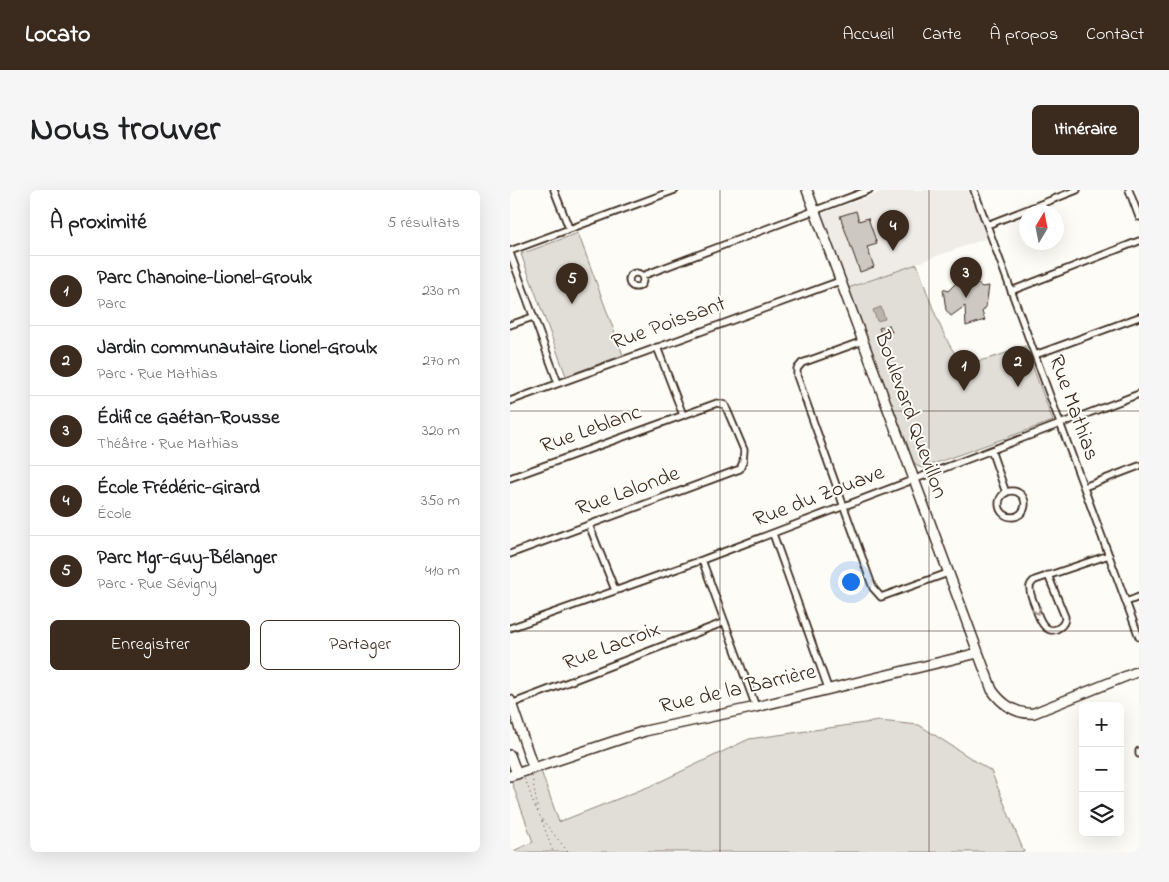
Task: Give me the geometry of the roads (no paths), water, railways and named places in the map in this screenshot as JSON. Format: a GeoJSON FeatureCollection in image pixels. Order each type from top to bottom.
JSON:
{"type":"FeatureCollection","features":[{"type":"Feature","properties":{"kind":"street"},"geometry":{"type":"LineString","coordinates":[[554,190],[569,228]]}},
{"type":"Feature","properties":{"kind":"street"},"geometry":{"type":"LineString","coordinates":[[558,383],[510,252],[569,228],[675,190]]}},
{"type":"Feature","properties":{"kind":"street","name":"Boulevard Quevillon"},"geometry":{"type":"LineString","coordinates":[[807,190],[992,690],[999,700],[1022,713],[1034,713],[1139,671]]}},
{"type":"Feature","properties":{"kind":"street"},"geometry":{"type":"LineString","coordinates":[[642,276],[869,190]]}},
{"type":"Feature","properties":{"kind":"street","name":"Rue Mathias"},"geometry":{"type":"LineString","coordinates":[[974,190],[1139,637]]}},
{"type":"Feature","properties":{"kind":"street"},"geometry":{"type":"LineString","coordinates":[[987,225],[1077,190]]}},
{"type":"Feature","properties":{"kind":"street"},"geometry":{"type":"LineString","coordinates":[[1129,190],[1139,217]]}},
{"type":"Feature","properties":{"kind":"street"},"geometry":{"type":"LineString","coordinates":[[1011,291],[1139,241]]}},
{"type":"Feature","properties":{"kind":"street","name":"Rue Poissant"},"geometry":{"type":"LineString","coordinates":[[510,401],[840,281]]}},
{"type":"Feature","properties":{"kind":"street"},"geometry":{"type":"LineString","coordinates":[[510,325],[533,317]]}},
{"type":"Feature","properties":{"kind":"street"},"geometry":{"type":"LineString","coordinates":[[1035,355],[1139,317]]}},
{"type":"Feature","properties":{"kind":"street"},"geometry":{"type":"LineString","coordinates":[[863,341],[802,363],[797,369],[797,376],[844,507],[874,588],[881,597],[948,573]]}},
{"type":"Feature","properties":{"kind":"street"},"geometry":{"type":"LineString","coordinates":[[657,347],[683,415]]}},
{"type":"Feature","properties":{"kind":"street","name":"Rue du Zouave"},"geometry":{"type":"LineString","coordinates":[[510,628],[773,534],[914,478],[1139,394]]}},
{"type":"Feature","properties":{"kind":"street","name":"Rue Leblanc"},"geometry":{"type":"LineString","coordinates":[[510,478],[709,404],[717,403],[725,405],[744,450]]}},
{"type":"Feature","properties":{"kind":"street","name":"Rue Lalonde"},"geometry":{"type":"LineString","coordinates":[[510,554],[740,469],[744,450]]}},
{"type":"Feature","properties":{"kind":"street"},"geometry":{"type":"LineString","coordinates":[[991,450],[1006,492]]}},
{"type":"Feature","properties":{"kind":"street"},"geometry":{"type":"LineString","coordinates":[[1084,487],[1139,466]]}},
{"type":"Feature","properties":{"kind":"street"},"geometry":{"type":"LineString","coordinates":[[1006,492],[1018,493],[1023,499],[1024,507],[1017,516],[1008,516],[1001,512],[999,508],[1000,499],[1006,492]]}},
{"type":"Feature","properties":{"kind":"street"},"geometry":{"type":"LineString","coordinates":[[589,525],[615,590]]}},
{"type":"Feature","properties":{"kind":"street"},"geometry":{"type":"LineString","coordinates":[[773,534],[828,688]]}},
{"type":"Feature","properties":{"kind":"street"},"geometry":{"type":"LineString","coordinates":[[1048,575],[1065,617],[1062,625],[1054,629],[1043,625],[1030,592],[1030,586],[1035,580],[1048,575],[1109,555]]}},
{"type":"Feature","properties":{"kind":"street"},"geometry":{"type":"LineString","coordinates":[[702,560],[756,707]]}},
{"type":"Feature","properties":{"kind":"street"},"geometry":{"type":"LineString","coordinates":[[1126,602],[1139,597]]}},
{"type":"Feature","properties":{"kind":"street","name":"Rue Lacroix"},"geometry":{"type":"LineString","coordinates":[[511,702],[725,622]]}},
{"type":"Feature","properties":{"kind":"street","name":"Rue de la Barrière"},"geometry":{"type":"LineString","coordinates":[[514,775],[533,767],[645,731],[756,707],[978,653]]}},
{"type":"Feature","properties":{"kind":"street"},"geometry":{"type":"LineString","coordinates":[[511,702],[533,767]]}},
{"type":"Feature","properties":{"kind":"street"},"geometry":{"type":"LineString","coordinates":[[510,755],[514,775]]}},
{"type":"Feature","properties":{"kind":"place","name":"École Frédéric-Girard"},"geometry":{"type":"Point","coordinates":[893,251]}},
{"type":"Feature","properties":{"kind":"place","name":"Édifice Gaétan-Rousse"},"geometry":{"type":"Point","coordinates":[966,298]}},
{"type":"Feature","properties":{"kind":"place","name":"Parc Mgr-Guy-Bélanger"},"geometry":{"type":"Point","coordinates":[572,304]}},
{"type":"Feature","properties":{"kind":"place","name":"Jardin communautaire Lionel-Groulx"},"geometry":{"type":"Point","coordinates":[1018,387]}},
{"type":"Feature","properties":{"kind":"place","name":"Parc Chanoine-Lionel-Groulx"},"geometry":{"type":"Point","coordinates":[964,391]}}]}
